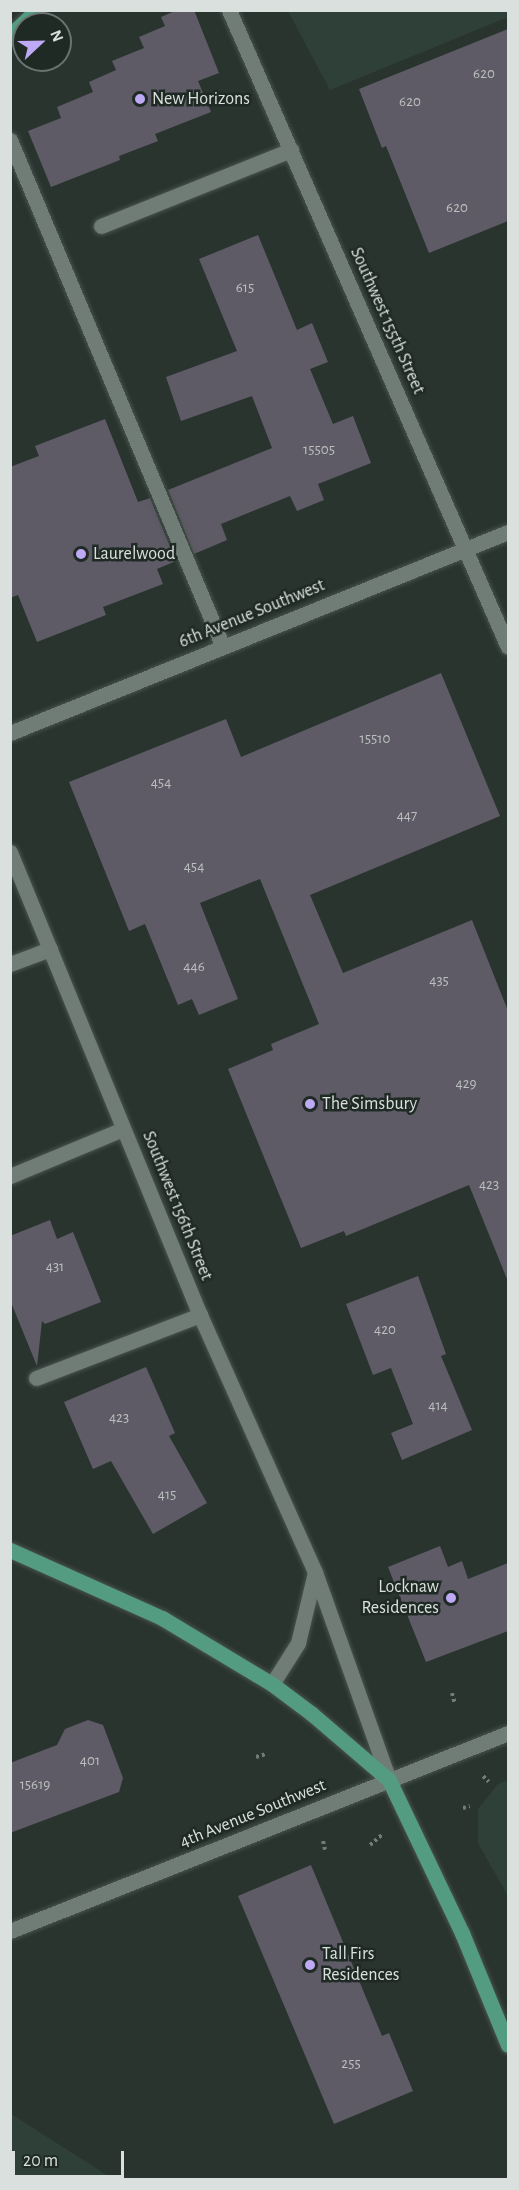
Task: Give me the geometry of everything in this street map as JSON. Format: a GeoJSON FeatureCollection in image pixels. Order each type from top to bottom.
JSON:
{"type":"FeatureCollection","features":[{"type":"Feature","properties":{"kind":"main road"},"geometry":{"type":"LineString","coordinates":[[10,35],[37,10]]}},
{"type":"Feature","properties":{"kind":"main road"},"geometry":{"type":"LineString","coordinates":[[10,1550],[162,1618],[272,1684],[312,1714],[389,1780],[462,1933],[508,2045]]}},
{"type":"Feature","properties":{"kind":"street","name":"Southwest 155th Street"},"geometry":{"type":"LineString","coordinates":[[229,10],[508,647]]}},
{"type":"Feature","properties":{"kind":"street"},"geometry":{"type":"LineString","coordinates":[[10,140],[224,647]]}},
{"type":"Feature","properties":{"kind":"street"},"geometry":{"type":"LineString","coordinates":[[101,226],[291,150]]}},
{"type":"Feature","properties":{"kind":"street","name":"6th Avenue Southwest"},"geometry":{"type":"LineString","coordinates":[[10,733],[508,532]]}},
{"type":"Feature","properties":{"kind":"street","name":"Southwest 156th Street"},"geometry":{"type":"LineString","coordinates":[[10,852],[200,1315],[315,1572],[389,1780]]}},
{"type":"Feature","properties":{"kind":"street"},"geometry":{"type":"LineString","coordinates":[[10,964],[50,949]]}},
{"type":"Feature","properties":{"kind":"street"},"geometry":{"type":"LineString","coordinates":[[10,1176],[123,1129]]}},
{"type":"Feature","properties":{"kind":"street"},"geometry":{"type":"LineString","coordinates":[[36,1378],[200,1315]]}},
{"type":"Feature","properties":{"kind":"street"},"geometry":{"type":"LineString","coordinates":[[272,1684],[298,1643],[315,1572]]}},
{"type":"Feature","properties":{"kind":"street","name":"4th Avenue Southwest"},"geometry":{"type":"LineString","coordinates":[[10,1931],[508,1732]]}},
{"type":"Feature","properties":{"kind":"path"},"geometry":{"type":"LineString","coordinates":[[452,1693],[455,1704]]}},
{"type":"Feature","properties":{"kind":"path"},"geometry":{"type":"LineString","coordinates":[[256,1756],[266,1754]]}},
{"type":"Feature","properties":{"kind":"path"},"geometry":{"type":"LineString","coordinates":[[483,1776],[489,1782]]}},
{"type":"Feature","properties":{"kind":"path"},"geometry":{"type":"LineString","coordinates":[[463,1808],[470,1806]]}},
{"type":"Feature","properties":{"kind":"path"},"geometry":{"type":"LineString","coordinates":[[370,1845],[383,1834]]}},
{"type":"Feature","properties":{"kind":"path"},"geometry":{"type":"LineString","coordinates":[[323,1841],[325,1850]]}},
{"type":"Feature","properties":{"kind":"shaded area"},"geometry":{"type":"Polygon","coordinates":[[[508,10],[508,17],[330,90],[288,11],[508,10]]]}},
{"type":"Feature","properties":{"kind":"shaded area"},"geometry":{"type":"Polygon","coordinates":[[[508,1780],[508,1896],[478,1843],[478,1809],[498,1784],[508,1780]]]}},
{"type":"Feature","properties":{"kind":"shaded area"},"geometry":{"type":"Polygon","coordinates":[[[11,2114],[113,2179],[11,2179],[11,2114]]]}},
{"type":"Feature","properties":{"kind":"building","name":"New Horizons"},"geometry":{"type":"Polygon","coordinates":[[[177,10],[194,10],[219,73],[198,81],[211,112],[155,134],[158,141],[119,156],[120,160],[51,187],[28,131],[61,118],[57,107],[93,92],[89,82],[116,70],[112,61],[144,48],[139,37],[165,26],[161,17],[177,10]]]}},
{"type":"Feature","properties":{"kind":"building"},"geometry":{"type":"Polygon","coordinates":[[[508,29],[508,221],[429,253],[386,146],[382,148],[359,89],[508,29]]]}},
{"type":"Feature","properties":{"kind":"building"},"geometry":{"type":"Polygon","coordinates":[[[258,235],[297,330],[312,323],[328,362],[310,369],[333,424],[353,416],[371,463],[318,484],[324,500],[297,511],[290,496],[221,524],[227,540],[194,554],[168,490],[272,448],[252,396],[181,421],[166,377],[237,351],[199,259],[258,235]]]}},
{"type":"Feature","properties":{"kind":"building","name":"Laurelwood"},"geometry":{"type":"Polygon","coordinates":[[[105,419],[138,502],[150,498],[176,561],[157,569],[163,584],[103,607],[106,615],[37,642],[18,595],[10,598],[10,467],[39,456],[35,446],[105,419]]]}},
{"type":"Feature","properties":{"kind":"building"},"geometry":{"type":"Polygon","coordinates":[[[441,673],[500,816],[310,895],[343,973],[472,920],[508,1011],[507,1279],[469,1185],[346,1236],[344,1231],[301,1248],[228,1069],[273,1050],[271,1044],[319,1024],[260,879],[200,903],[238,999],[199,1015],[192,999],[178,1005],[145,924],[129,931],[69,782],[226,719],[241,757],[441,673]]]}},
{"type":"Feature","properties":{"kind":"building"},"geometry":{"type":"Polygon","coordinates":[[[50,1220],[57,1239],[73,1232],[101,1302],[45,1324],[42,1321],[37,1366],[10,1300],[10,1236],[50,1220]]]}},
{"type":"Feature","properties":{"kind":"building"},"geometry":{"type":"Polygon","coordinates":[[[418,1276],[446,1354],[441,1356],[472,1430],[402,1460],[391,1433],[413,1424],[391,1368],[373,1375],[346,1304],[418,1276]]]}},
{"type":"Feature","properties":{"kind":"building"},"geometry":{"type":"Polygon","coordinates":[[[146,1367],[175,1433],[169,1436],[207,1503],[153,1534],[111,1461],[93,1469],[64,1402],[146,1367]]]}},
{"type":"Feature","properties":{"kind":"building","name":"Locknaw Residences"},"geometry":{"type":"Polygon","coordinates":[[[440,1546],[448,1567],[462,1561],[468,1579],[508,1563],[508,1631],[426,1662],[388,1567],[440,1546]]]}},
{"type":"Feature","properties":{"kind":"building"},"geometry":{"type":"Polygon","coordinates":[[[88,1720],[103,1725],[123,1778],[119,1792],[10,1833],[10,1763],[57,1745],[65,1729],[88,1720]]]}},
{"type":"Feature","properties":{"kind":"building","name":"Tall Firs Residences"},"geometry":{"type":"Polygon","coordinates":[[[311,1865],[382,2036],[389,2033],[413,2091],[334,2124],[238,1896],[311,1865]]]}},
{"type":"Feature","properties":{"kind":"place","name":"New Horizons"},"geometry":{"type":"Point","coordinates":[140,99]}},
{"type":"Feature","properties":{"kind":"place","name":"Laurelwood"},"geometry":{"type":"Point","coordinates":[81,554]}},
{"type":"Feature","properties":{"kind":"place","name":"The Simsbury"},"geometry":{"type":"Point","coordinates":[310,1104]}},
{"type":"Feature","properties":{"kind":"place","name":"Locknaw Residences"},"geometry":{"type":"Point","coordinates":[451,1598]}},
{"type":"Feature","properties":{"kind":"place","name":"Tall Firs Residences"},"geometry":{"type":"Point","coordinates":[310,1965]}}]}
